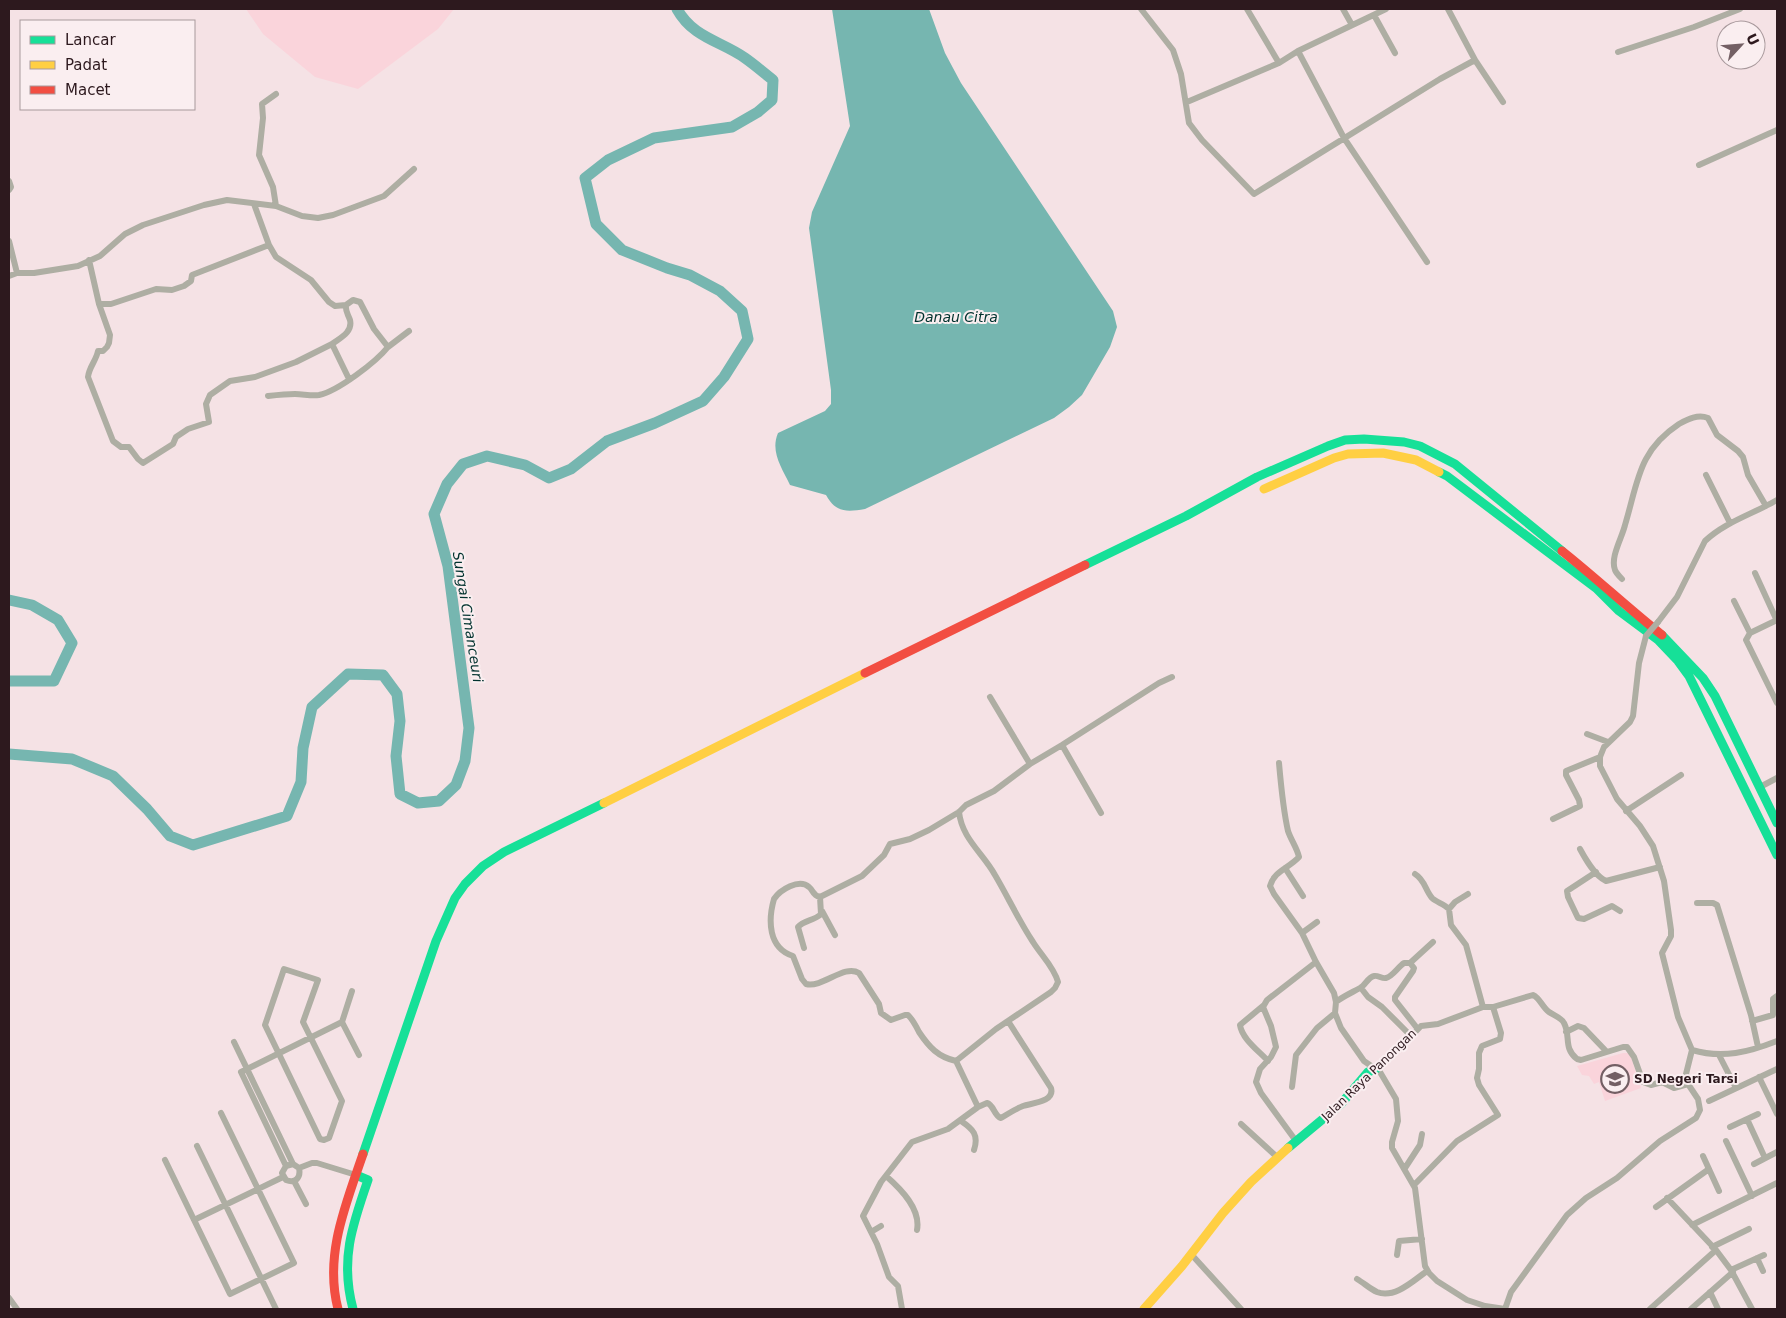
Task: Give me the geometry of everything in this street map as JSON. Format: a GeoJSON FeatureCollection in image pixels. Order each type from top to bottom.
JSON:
{"type":"FeatureCollection","features":[{"type":"Feature","properties":{"kind":"street"},"geometry":{"type":"LineString","coordinates":[[1141,9],[1173,50],[1181,74],[1189,123],[1202,140],[1254,194],[1440,79],[1475,60]]}},
{"type":"Feature","properties":{"kind":"street"},"geometry":{"type":"LineString","coordinates":[[1247,9],[1279,62]]}},
{"type":"Feature","properties":{"kind":"street"},"geometry":{"type":"LineString","coordinates":[[1343,9],[1352,25]]}},
{"type":"Feature","properties":{"kind":"street"},"geometry":{"type":"LineString","coordinates":[[1186,102],[1279,62],[1386,9]]}},
{"type":"Feature","properties":{"kind":"street"},"geometry":{"type":"LineString","coordinates":[[1448,9],[1475,60],[1502,102]]}},
{"type":"Feature","properties":{"kind":"street"},"geometry":{"type":"LineString","coordinates":[[1618,52],[1694,27],[1740,9]]}},
{"type":"Feature","properties":{"kind":"street"},"geometry":{"type":"LineString","coordinates":[[1374,15],[1395,53]]}},
{"type":"Feature","properties":{"kind":"street"},"geometry":{"type":"LineString","coordinates":[[1298,51],[1344,138],[1427,262]]}},
{"type":"Feature","properties":{"kind":"street"},"geometry":{"type":"LineString","coordinates":[[276,94],[262,104],[263,118],[259,155],[273,188],[276,206]]}},
{"type":"Feature","properties":{"kind":"street"},"geometry":{"type":"LineString","coordinates":[[1699,165],[1777,130]]}},
{"type":"Feature","properties":{"kind":"street"},"geometry":{"type":"LineString","coordinates":[[9,276],[17,273],[34,273],[78,266],[100,256],[125,234],[143,225],[204,205],[227,200],[276,206],[302,216],[318,218],[333,215],[384,196],[414,169]]}},
{"type":"Feature","properties":{"kind":"street"},"geometry":{"type":"LineString","coordinates":[[9,181],[11,186],[9,190]]}},
{"type":"Feature","properties":{"kind":"street"},"geometry":{"type":"LineString","coordinates":[[254,204],[269,245],[276,258],[311,280],[329,302],[335,306],[346,305],[354,300],[360,302],[374,329],[388,347]]}},
{"type":"Feature","properties":{"kind":"street"},"geometry":{"type":"LineString","coordinates":[[9,241],[17,273]]}},
{"type":"Feature","properties":{"kind":"street"},"geometry":{"type":"LineString","coordinates":[[99,304],[111,304],[156,290],[172,290],[184,286],[191,281],[192,275],[269,245]]}},
{"type":"Feature","properties":{"kind":"street"},"geometry":{"type":"LineString","coordinates":[[89,260],[99,304],[110,335],[109,343],[104,351],[98,351],[88,377],[114,441],[121,447],[129,447],[143,463],[173,444],[176,437],[209,422],[206,404],[210,395],[230,381],[255,377],[296,362],[332,344],[344,335],[349,328],[350,322],[346,305]]}},
{"type":"Feature","properties":{"kind":"street"},"geometry":{"type":"LineString","coordinates":[[268,396],[321,394],[349,379],[371,364],[388,347],[409,331]]}},
{"type":"Feature","properties":{"kind":"street"},"geometry":{"type":"LineString","coordinates":[[332,344],[349,379]]}},
{"type":"Feature","properties":{"kind":"street"},"geometry":{"type":"LineString","coordinates":[[1622,579],[1615,570],[1614,558],[1630,509],[1637,477],[1645,459],[1654,447],[1666,433],[1685,420],[1702,416],[1708,418],[1717,435],[1743,457],[1748,476],[1766,506]]}},
{"type":"Feature","properties":{"kind":"street"},"geometry":{"type":"LineString","coordinates":[[338,1309],[333,1283],[332,1262],[335,1241],[414,1002],[443,923],[455,898],[466,883],[495,857],[1186,516],[1257,477],[1324,447],[1345,440],[1364,439],[1404,442],[1420,446],[1455,464],[1603,584],[1625,606],[1663,636],[1703,678],[1715,696],[1777,823]]}},
{"type":"Feature","properties":{"kind":"street"},"geometry":{"type":"LineString","coordinates":[[1324,447],[1330,460]]}},
{"type":"Feature","properties":{"kind":"street"},"geometry":{"type":"LineString","coordinates":[[1264,489],[1348,454],[1383,453],[1416,460],[1447,476],[1597,589],[1619,611],[1658,640],[1678,661],[1689,676],[1777,855]]}},
{"type":"Feature","properties":{"kind":"street"},"geometry":{"type":"LineString","coordinates":[[1706,476],[1730,523]]}},
{"type":"Feature","properties":{"kind":"street"},"geometry":{"type":"LineString","coordinates":[[1279,763],[1281,791],[1289,833],[1299,857],[1294,863],[1275,875],[1270,886],[1302,933],[1334,993],[1336,1002],[1335,1013],[1341,1028],[1360,1056],[1370,1066],[1376,1068],[1384,1077],[1397,1102],[1398,1122],[1392,1148],[1414,1185],[1425,1266],[1437,1281],[1467,1300],[1505,1309],[1511,1292],[1567,1215],[1586,1198],[1621,1174],[1660,1141],[1698,1115],[1700,1108],[1698,1099],[1688,1084],[1686,1074],[1692,1050],[1678,1017],[1662,954],[1671,930],[1664,881],[1648,837],[1617,799],[1600,766],[1600,757],[1608,742],[1630,722],[1633,716],[1639,663],[1646,636],[1677,597],[1705,542],[1711,535],[1730,523],[1777,500]]}},
{"type":"Feature","properties":{"kind":"street"},"geometry":{"type":"LineString","coordinates":[[1755,573],[1777,620],[1750,633],[1746,640],[1777,703]]}},
{"type":"Feature","properties":{"kind":"street"},"geometry":{"type":"LineString","coordinates":[[1734,601],[1750,633]]}},
{"type":"Feature","properties":{"kind":"street"},"geometry":{"type":"LineString","coordinates":[[820,897],[862,876],[884,855],[890,844],[917,836],[959,812],[966,805],[994,791],[1030,764],[1159,683],[1172,677]]}},
{"type":"Feature","properties":{"kind":"street"},"geometry":{"type":"LineString","coordinates":[[990,697],[1030,764]]}},
{"type":"Feature","properties":{"kind":"street"},"geometry":{"type":"LineString","coordinates":[[1587,734],[1608,742]]}},
{"type":"Feature","properties":{"kind":"street"},"geometry":{"type":"LineString","coordinates":[[1062,745],[1101,813]]}},
{"type":"Feature","properties":{"kind":"street"},"geometry":{"type":"LineString","coordinates":[[1553,819],[1580,806],[1580,800],[1566,771],[1600,757]]}},
{"type":"Feature","properties":{"kind":"street"},"geometry":{"type":"LineString","coordinates":[[1626,811],[1681,775]]}},
{"type":"Feature","properties":{"kind":"street"},"geometry":{"type":"LineString","coordinates":[[1748,794],[1777,778]]}},
{"type":"Feature","properties":{"kind":"street"},"geometry":{"type":"LineString","coordinates":[[956,1062],[1008,1021],[1051,992],[1058,984],[1058,979],[1026,930],[995,874],[966,836],[959,812]]}},
{"type":"Feature","properties":{"kind":"street"},"geometry":{"type":"LineString","coordinates":[[1580,849],[1588,863],[1606,881],[1660,867]]}},
{"type":"Feature","properties":{"kind":"street"},"geometry":{"type":"LineString","coordinates":[[1284,868],[1303,896]]}},
{"type":"Feature","properties":{"kind":"street"},"geometry":{"type":"LineString","coordinates":[[1596,872],[1568,891],[1568,897],[1578,918],[1584,919],[1612,906],[1620,910]]}},
{"type":"Feature","properties":{"kind":"street"},"geometry":{"type":"LineString","coordinates":[[1416,874],[1422,880],[1433,899],[1449,909],[1451,925],[1464,940],[1468,950],[1483,1007]]}},
{"type":"Feature","properties":{"kind":"street"},"geometry":{"type":"LineString","coordinates":[[820,897],[814,894],[808,886],[801,884],[777,894],[772,905],[772,938],[782,951],[793,956],[806,984],[812,985],[848,971],[859,972],[879,1004],[881,1013],[891,1020],[908,1015],[938,1054],[945,1059],[956,1062],[978,1107]]}},
{"type":"Feature","properties":{"kind":"street"},"geometry":{"type":"LineString","coordinates":[[1449,909],[1455,902],[1468,894]]}},
{"type":"Feature","properties":{"kind":"street"},"geometry":{"type":"LineString","coordinates":[[804,948],[798,927],[817,918],[821,912],[820,897]]}},
{"type":"Feature","properties":{"kind":"street"},"geometry":{"type":"LineString","coordinates":[[1697,903],[1713,902],[1717,906],[1758,1047]]}},
{"type":"Feature","properties":{"kind":"street"},"geometry":{"type":"LineString","coordinates":[[821,912],[826,916],[835,934]]}},
{"type":"Feature","properties":{"kind":"street"},"geometry":{"type":"LineString","coordinates":[[1302,933],[1317,922]]}},
{"type":"Feature","properties":{"kind":"street"},"geometry":{"type":"LineString","coordinates":[[1336,1002],[1360,988],[1372,977],[1388,977],[1404,963],[1410,963],[1433,942]]}},
{"type":"Feature","properties":{"kind":"street"},"geometry":{"type":"LineString","coordinates":[[1268,1060],[1247,1039],[1240,1030],[1240,1025],[1264,1005],[1267,1000],[1316,962]]}},
{"type":"Feature","properties":{"kind":"street"},"geometry":{"type":"LineString","coordinates":[[1410,963],[1414,968],[1413,971],[1396,995],[1395,1000],[1418,1028]]}},
{"type":"Feature","properties":{"kind":"street"},"geometry":{"type":"LineString","coordinates":[[284,969],[318,980],[303,1022],[342,1101],[329,1138],[320,1139],[279,1053],[265,1025],[284,969]]}},
{"type":"Feature","properties":{"kind":"street"},"geometry":{"type":"LineString","coordinates":[[1360,988],[1411,1036]]}},
{"type":"Feature","properties":{"kind":"street"},"geometry":{"type":"LineString","coordinates":[[352,991],[342,1022],[359,1055]]}},
{"type":"Feature","properties":{"kind":"street","name":"Jalan Raya Panongan"},"geometry":{"type":"LineString","coordinates":[[1144,1309],[1191,1254],[1223,1212],[1277,1157],[1341,1104],[1368,1072],[1376,1068],[1399,1048],[1418,1028],[1438,1024],[1483,1007],[1493,1006],[1530,995],[1535,996],[1548,1011],[1563,1021],[1568,1047],[1577,1059],[1581,1060],[1623,1047],[1629,1049],[1640,1077],[1648,1085],[1662,1082],[1674,1088],[1688,1084]]}},
{"type":"Feature","properties":{"kind":"street"},"geometry":{"type":"LineString","coordinates":[[1752,1021],[1773,1015],[1772,1001],[1777,996]]}},
{"type":"Feature","properties":{"kind":"street"},"geometry":{"type":"LineString","coordinates":[[1264,1005],[1276,1049],[1260,1069],[1256,1082],[1261,1093],[1296,1141]]}},
{"type":"Feature","properties":{"kind":"street"},"geometry":{"type":"LineString","coordinates":[[1414,1185],[1457,1141],[1498,1115],[1479,1086],[1477,1078],[1479,1052],[1482,1046],[1500,1038],[1501,1032],[1493,1006]]}},
{"type":"Feature","properties":{"kind":"street"},"geometry":{"type":"LineString","coordinates":[[1292,1087],[1296,1054],[1317,1028],[1335,1013]]}},
{"type":"Feature","properties":{"kind":"street"},"geometry":{"type":"LineString","coordinates":[[902,1309],[898,1286],[889,1277],[863,1216],[877,1188],[912,1142],[939,1134],[961,1121],[978,1107],[989,1103],[998,1117],[1001,1118],[1022,1106],[1039,1102],[1052,1094],[1008,1021]]}},
{"type":"Feature","properties":{"kind":"street"},"geometry":{"type":"LineString","coordinates":[[247,1069],[342,1022]]}},
{"type":"Feature","properties":{"kind":"street"},"geometry":{"type":"LineString","coordinates":[[1566,1032],[1578,1026],[1584,1028],[1606,1052]]}},
{"type":"Feature","properties":{"kind":"street"},"geometry":{"type":"LineString","coordinates":[[1692,1050],[1719,1055],[1747,1052],[1777,1040]]}},
{"type":"Feature","properties":{"kind":"street"},"geometry":{"type":"LineString","coordinates":[[234,1042],[289,1165],[299,1168],[317,1163],[368,1180],[352,1229],[345,1262],[346,1281],[353,1309]]}},
{"type":"Feature","properties":{"kind":"street"},"geometry":{"type":"LineString","coordinates":[[1719,1055],[1736,1088]]}},
{"type":"Feature","properties":{"kind":"street"},"geometry":{"type":"LineString","coordinates":[[1709,1101],[1777,1069]]}},
{"type":"Feature","properties":{"kind":"street"},"geometry":{"type":"LineString","coordinates":[[1759,1078],[1777,1114]]}},
{"type":"Feature","properties":{"kind":"street"},"geometry":{"type":"LineString","coordinates":[[165,1160],[230,1294],[294,1263],[221,1113]]}},
{"type":"Feature","properties":{"kind":"street"},"geometry":{"type":"LineString","coordinates":[[1730,1127],[1758,1114]]}},
{"type":"Feature","properties":{"kind":"street"},"geometry":{"type":"LineString","coordinates":[[1747,1119],[1765,1158]]}},
{"type":"Feature","properties":{"kind":"street"},"geometry":{"type":"LineString","coordinates":[[961,1121],[973,1130],[976,1135],[974,1150]]}},
{"type":"Feature","properties":{"kind":"street"},"geometry":{"type":"LineString","coordinates":[[1241,1124],[1277,1157]]}},
{"type":"Feature","properties":{"kind":"street"},"geometry":{"type":"LineString","coordinates":[[1404,1168],[1420,1144],[1422,1134]]}},
{"type":"Feature","properties":{"kind":"street"},"geometry":{"type":"LineString","coordinates":[[1726,1141],[1752,1196]]}},
{"type":"Feature","properties":{"kind":"street"},"geometry":{"type":"LineString","coordinates":[[196,1146],[276,1309]]}},
{"type":"Feature","properties":{"kind":"street"},"geometry":{"type":"LineString","coordinates":[[1754,1164],[1777,1152]]}},
{"type":"Feature","properties":{"kind":"street"},"geometry":{"type":"LineString","coordinates":[[1703,1156],[1719,1191]]}},
{"type":"Feature","properties":{"kind":"street"},"geometry":{"type":"LineString","coordinates":[[283,1177],[282,1173],[289,1165]]}},
{"type":"Feature","properties":{"kind":"street"},"geometry":{"type":"LineString","coordinates":[[283,1177],[286,1180],[294,1181],[300,1173],[299,1168]]}},
{"type":"Feature","properties":{"kind":"street"},"geometry":{"type":"LineString","coordinates":[[1656,1207],[1709,1169]]}},
{"type":"Feature","properties":{"kind":"street"},"geometry":{"type":"LineString","coordinates":[[886,1176],[899,1189],[916,1212],[917,1230]]}},
{"type":"Feature","properties":{"kind":"street"},"geometry":{"type":"LineString","coordinates":[[194,1220],[283,1177]]}},
{"type":"Feature","properties":{"kind":"street"},"geometry":{"type":"LineString","coordinates":[[294,1181],[306,1204]]}},
{"type":"Feature","properties":{"kind":"street"},"geometry":{"type":"LineString","coordinates":[[1692,1225],[1777,1184]]}},
{"type":"Feature","properties":{"kind":"street"},"geometry":{"type":"LineString","coordinates":[[1667,1198],[1714,1248],[1732,1271],[1752,1309]]}},
{"type":"Feature","properties":{"kind":"street"},"geometry":{"type":"LineString","coordinates":[[871,1232],[882,1226]]}},
{"type":"Feature","properties":{"kind":"street"},"geometry":{"type":"LineString","coordinates":[[1650,1309],[1714,1248],[1749,1229]]}},
{"type":"Feature","properties":{"kind":"street"},"geometry":{"type":"LineString","coordinates":[[1398,1255],[1399,1241],[1422,1239]]}},
{"type":"Feature","properties":{"kind":"street"},"geometry":{"type":"LineString","coordinates":[[1191,1254],[1241,1309]]}},
{"type":"Feature","properties":{"kind":"street"},"geometry":{"type":"LineString","coordinates":[[1691,1309],[1732,1271],[1760,1257],[1763,1271]]}},
{"type":"Feature","properties":{"kind":"street"},"geometry":{"type":"LineString","coordinates":[[1357,1279],[1376,1292],[1387,1294],[1405,1286],[1428,1271]]}},
{"type":"Feature","properties":{"kind":"street"},"geometry":{"type":"LineString","coordinates":[[1710,1292],[1718,1309]]}},
{"type":"Feature","properties":{"kind":"street"},"geometry":{"type":"LineString","coordinates":[[9,1298],[17,1309]]}},
{"type":"Feature","properties":{"kind":"shaded area"},"geometry":{"type":"Polygon","coordinates":[[[246,9],[454,9],[438,29],[358,89],[315,77],[263,34],[246,9]]]}},
{"type":"Feature","properties":{"kind":"shaded area","name":"SD Negeri Tarsi"},"geometry":{"type":"Polygon","coordinates":[[[1629,1053],[1641,1088],[1605,1101],[1599,1082],[1594,1084],[1589,1076],[1582,1075],[1577,1066],[1629,1053]]]}},
{"type":"Feature","properties":{"kind":"water","name":"Danau Citra"},"geometry":{"type":"Polygon","coordinates":[[[832,9],[929,9],[945,53],[961,83],[1113,311],[1117,327],[1110,347],[1082,395],[1054,418],[865,509],[853,511],[838,508],[826,495],[790,485],[778,460],[775,447],[778,433],[825,411],[831,404],[831,390],[809,228],[812,212],[850,126],[832,9]]]}},
{"type":"Feature","properties":{"kind":"waterway","name":"Sungai Cimanceuri"},"geometry":{"type":"LineString","coordinates":[[9,754],[72,759],[113,776],[147,809],[170,836],[193,845],[287,816],[301,782],[303,748],[312,707],[348,674],[383,675],[397,694],[400,721],[396,756],[400,794],[418,803],[439,801],[456,785],[465,761],[469,728],[448,566],[434,514],[447,484],[463,464],[487,456],[525,465],[549,478],[571,469],[607,441],[655,423],[703,401],[724,377],[748,339],[742,311],[720,291],[690,275],[622,250],[596,224],[585,178],[608,160],[654,138],[732,127],[758,112],[772,100],[773,80],[736,52],[699,33],[684,19],[677,9]]}},
{"type":"Feature","properties":{"kind":"waterway","name":"Sungai Cimanceuri"},"geometry":{"type":"LineString","coordinates":[[9,600],[32,605],[58,620],[72,643],[54,681],[9,681]]}},
{"type":"Feature","properties":{"kind":"traffic: fast"},"geometry":{"type":"LineString","coordinates":[[1085,565],[1186,516],[1257,477],[1328,446],[1345,440],[1364,439],[1404,442],[1420,446],[1455,464],[1562,551]]}},
{"type":"Feature","properties":{"kind":"traffic: fast"},"geometry":{"type":"LineString","coordinates":[[1439,472],[1447,476],[1597,589],[1619,611],[1658,640],[1678,661],[1689,676],[1777,855]]}},
{"type":"Feature","properties":{"kind":"traffic: fast"},"geometry":{"type":"LineString","coordinates":[[1662,635],[1703,678],[1715,696],[1777,823]]}},
{"type":"Feature","properties":{"kind":"traffic: fast"},"geometry":{"type":"LineString","coordinates":[[363,1154],[436,941],[455,898],[465,884],[483,866],[504,852],[604,803]]}},
{"type":"Feature","properties":{"kind":"traffic: fast"},"geometry":{"type":"LineString","coordinates":[[1288,1148],[1341,1104],[1368,1072],[1376,1069]]}},
{"type":"Feature","properties":{"kind":"traffic: fast"},"geometry":{"type":"LineString","coordinates":[[353,1309],[349,1291],[348,1259],[353,1228],[368,1180],[356,1175]]}},
{"type":"Feature","properties":{"kind":"traffic: slow"},"geometry":{"type":"LineString","coordinates":[[1264,489],[1334,458],[1348,454],[1383,453],[1416,460],[1439,472]]}},
{"type":"Feature","properties":{"kind":"traffic: slow"},"geometry":{"type":"LineString","coordinates":[[604,803],[865,673]]}},
{"type":"Feature","properties":{"kind":"traffic: slow"},"geometry":{"type":"LineString","coordinates":[[1144,1309],[1182,1266],[1223,1213],[1251,1182],[1288,1148]]}},
{"type":"Feature","properties":{"kind":"traffic: jam"},"geometry":{"type":"LineString","coordinates":[[1562,551],[1662,635]]}},
{"type":"Feature","properties":{"kind":"traffic: jam"},"geometry":{"type":"LineString","coordinates":[[865,673],[1085,565]]}},
{"type":"Feature","properties":{"kind":"traffic: jam"},"geometry":{"type":"LineString","coordinates":[[338,1309],[334,1289],[335,1249],[344,1211],[363,1154]]}},
{"type":"Feature","properties":{"kind":"place","name":"SD Negeri Tarsi"},"geometry":{"type":"Point","coordinates":[1615,1079]}}]}
